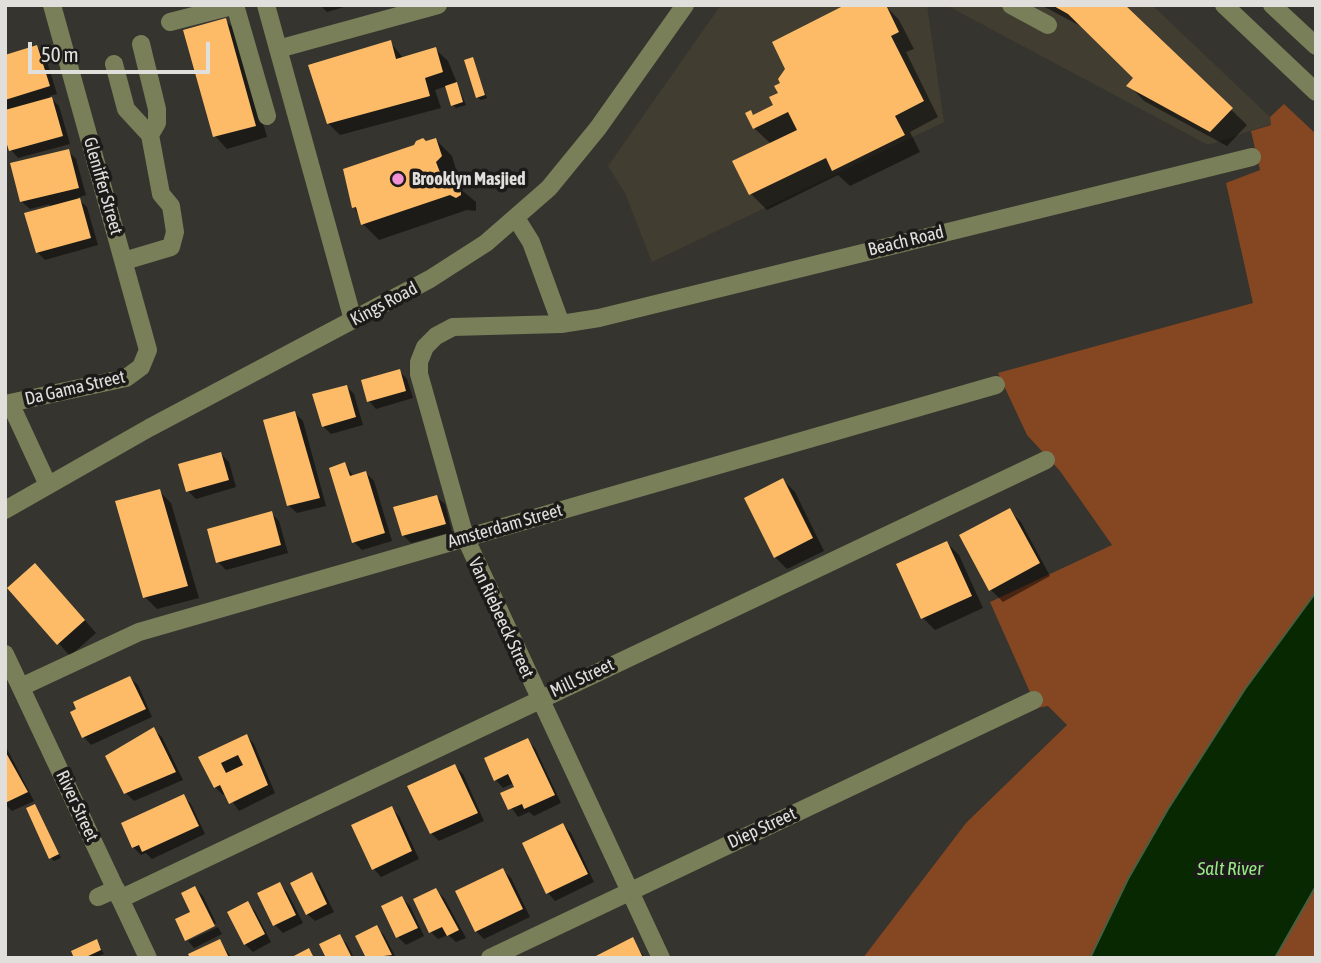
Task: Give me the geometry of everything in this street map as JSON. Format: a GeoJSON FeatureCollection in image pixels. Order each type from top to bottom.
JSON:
{"type":"FeatureCollection","features":[{"type":"Feature","properties":{"kind":"street","name":"Gleniffer Street"},"geometry":{"type":"LineString","coordinates":[[51,5],[146,340],[146,359],[141,368]]}},
{"type":"Feature","properties":{"kind":"street"},"geometry":{"type":"LineString","coordinates":[[170,22],[235,5],[267,117]]}},
{"type":"Feature","properties":{"kind":"street"},"geometry":{"type":"LineString","coordinates":[[266,5],[353,320]]}},
{"type":"Feature","properties":{"kind":"street"},"geometry":{"type":"LineString","coordinates":[[278,49],[438,5]]}},
{"type":"Feature","properties":{"kind":"street","name":"Kings Road"},"geometry":{"type":"LineString","coordinates":[[5,510],[461,260],[550,188],[598,128],[685,5]]}},
{"type":"Feature","properties":{"kind":"street"},"geometry":{"type":"LineString","coordinates":[[1011,5],[1048,25]]}},
{"type":"Feature","properties":{"kind":"street"},"geometry":{"type":"LineString","coordinates":[[1227,6],[1316,92]]}},
{"type":"Feature","properties":{"kind":"street"},"geometry":{"type":"LineString","coordinates":[[1250,30],[1274,6],[1316,46]]}},
{"type":"Feature","properties":{"kind":"street"},"geometry":{"type":"LineString","coordinates":[[141,44],[157,109],[157,123],[150,135]]}},
{"type":"Feature","properties":{"kind":"street"},"geometry":{"type":"LineString","coordinates":[[114,64],[124,106],[150,135],[161,194],[171,206],[174,240],[167,249],[124,261]]}},
{"type":"Feature","properties":{"kind":"street","name":"Beach Road"},"geometry":{"type":"LineString","coordinates":[[429,343],[444,330],[463,326],[561,324],[599,318],[1252,157]]}},
{"type":"Feature","properties":{"kind":"street"},"geometry":{"type":"LineString","coordinates":[[516,218],[531,242],[561,324]]}},
{"type":"Feature","properties":{"kind":"street","name":"Van Riebeeck Street"},"geometry":{"type":"LineString","coordinates":[[429,343],[421,357],[419,374],[465,537],[661,958]]}},
{"type":"Feature","properties":{"kind":"street","name":"Da Gama Street"},"geometry":{"type":"LineString","coordinates":[[8,404],[126,377],[141,368]]}},
{"type":"Feature","properties":{"kind":"street","name":"Amsterdam Street"},"geometry":{"type":"LineString","coordinates":[[21,688],[139,632],[996,385]]}},
{"type":"Feature","properties":{"kind":"street"},"geometry":{"type":"LineString","coordinates":[[8,404],[48,485]]}},
{"type":"Feature","properties":{"kind":"street","name":"Mill Street"},"geometry":{"type":"LineString","coordinates":[[98,897],[118,894],[1046,460]]}},
{"type":"Feature","properties":{"kind":"street","name":"River Street"},"geometry":{"type":"LineString","coordinates":[[5,654],[148,958]]}},
{"type":"Feature","properties":{"kind":"street","name":"Diep Street"},"geometry":{"type":"LineString","coordinates":[[490,958],[1034,700]]}},
{"type":"Feature","properties":{"kind":"shaded area"},"geometry":{"type":"Polygon","coordinates":[[[721,5],[927,5],[944,122],[652,262],[625,193],[608,166],[721,5]]]}},
{"type":"Feature","properties":{"kind":"shaded area"},"geometry":{"type":"Polygon","coordinates":[[[946,5],[1152,5],[1270,117],[1271,124],[1208,145],[946,5]]]}},
{"type":"Feature","properties":{"kind":"shaded area"},"geometry":{"type":"Polygon","coordinates":[[[1284,104],[1316,134],[1316,592],[1245,689],[1168,809],[1128,879],[1090,958],[863,958],[966,823],[1067,725],[1048,706],[1037,708],[990,602],[1112,545],[1060,471],[1027,435],[998,373],[1253,303],[1226,183],[1260,170],[1251,131],[1271,125],[1270,117],[1284,104]]]}},
{"type":"Feature","properties":{"kind":"shaded area"},"geometry":{"type":"Polygon","coordinates":[[[1316,886],[1316,958],[1275,958],[1284,939],[1316,886]]]}},
{"type":"Feature","properties":{"kind":"water","name":"Salt River"},"geometry":{"type":"Polygon","coordinates":[[[1316,592],[1316,886],[1275,958],[1090,958],[1128,879],[1168,809],[1245,689],[1316,592]]]}},
{"type":"Feature","properties":{"kind":"building"},"geometry":{"type":"Polygon","coordinates":[[[845,5],[886,5],[899,32],[891,36],[924,101],[895,116],[905,135],[832,171],[826,158],[749,195],[732,161],[797,130],[788,112],[753,129],[745,113],[751,110],[753,115],[773,105],[769,97],[778,93],[774,86],[780,83],[778,79],[785,69],[772,42],[845,5]]]}},
{"type":"Feature","properties":{"kind":"building"},"geometry":{"type":"Polygon","coordinates":[[[1052,5],[1125,5],[1233,108],[1210,132],[1126,86],[1133,78],[1068,14],[1052,5]]]}},
{"type":"Feature","properties":{"kind":"building"},"geometry":{"type":"Polygon","coordinates":[[[226,18],[256,126],[213,137],[183,30],[226,18]]]}},
{"type":"Feature","properties":{"kind":"building"},"geometry":{"type":"Polygon","coordinates":[[[391,40],[396,59],[436,47],[443,72],[425,78],[430,96],[327,124],[308,65],[391,40]]]}},
{"type":"Feature","properties":{"kind":"building"},"geometry":{"type":"Polygon","coordinates":[[[37,45],[50,86],[5,100],[5,55],[37,45]]]}},
{"type":"Feature","properties":{"kind":"building"},"geometry":{"type":"Polygon","coordinates":[[[473,57],[485,95],[476,98],[464,60],[473,57]]]}},
{"type":"Feature","properties":{"kind":"building"},"geometry":{"type":"Polygon","coordinates":[[[457,82],[463,102],[451,106],[445,86],[457,82]]]}},
{"type":"Feature","properties":{"kind":"building"},"geometry":{"type":"Polygon","coordinates":[[[52,97],[63,136],[9,151],[5,138],[5,110],[52,97]]]}},
{"type":"Feature","properties":{"kind":"building","name":"Brooklyn Masjied"},"geometry":{"type":"Polygon","coordinates":[[[423,138],[426,141],[436,138],[442,156],[436,162],[441,175],[449,175],[452,184],[460,184],[461,195],[456,198],[450,195],[361,225],[356,207],[352,208],[343,169],[414,145],[423,138]]]}},
{"type":"Feature","properties":{"kind":"building"},"geometry":{"type":"Polygon","coordinates":[[[69,149],[79,188],[20,202],[10,163],[69,149]]]}},
{"type":"Feature","properties":{"kind":"building"},"geometry":{"type":"Polygon","coordinates":[[[80,198],[91,238],[36,253],[24,213],[80,198]]]}},
{"type":"Feature","properties":{"kind":"building"},"geometry":{"type":"Polygon","coordinates":[[[400,369],[406,391],[367,402],[361,380],[400,369]]]}},
{"type":"Feature","properties":{"kind":"building"},"geometry":{"type":"Polygon","coordinates":[[[347,385],[356,417],[322,427],[312,394],[347,385]]]}},
{"type":"Feature","properties":{"kind":"building"},"geometry":{"type":"Polygon","coordinates":[[[295,411],[320,498],[287,506],[263,420],[295,411]]]}},
{"type":"Feature","properties":{"kind":"building"},"geometry":{"type":"Polygon","coordinates":[[[221,452],[229,480],[186,492],[178,464],[221,452]]]}},
{"type":"Feature","properties":{"kind":"building"},"geometry":{"type":"Polygon","coordinates":[[[345,462],[350,476],[366,471],[385,533],[352,543],[329,468],[345,462]]]}},
{"type":"Feature","properties":{"kind":"building"},"geometry":{"type":"Polygon","coordinates":[[[783,478],[813,538],[774,558],[744,498],[783,478]]]}},
{"type":"Feature","properties":{"kind":"building"},"geometry":{"type":"Polygon","coordinates":[[[160,489],[188,586],[143,598],[115,501],[160,489]]]}},
{"type":"Feature","properties":{"kind":"building"},"geometry":{"type":"Polygon","coordinates":[[[437,495],[446,524],[402,536],[393,507],[437,495]]]}},
{"type":"Feature","properties":{"kind":"building"},"geometry":{"type":"Polygon","coordinates":[[[1010,508],[1040,563],[989,591],[959,535],[1010,508]]]}},
{"type":"Feature","properties":{"kind":"building"},"geometry":{"type":"Polygon","coordinates":[[[272,511],[281,545],[216,563],[207,529],[272,511]]]}},
{"type":"Feature","properties":{"kind":"building"},"geometry":{"type":"Polygon","coordinates":[[[947,541],[972,596],[921,619],[896,564],[947,541]]]}},
{"type":"Feature","properties":{"kind":"building"},"geometry":{"type":"Polygon","coordinates":[[[35,563],[85,620],[57,645],[7,588],[35,563]]]}},
{"type":"Feature","properties":{"kind":"building"},"geometry":{"type":"Polygon","coordinates":[[[130,676],[146,709],[82,738],[70,712],[76,709],[73,702],[130,676]]]}},
{"type":"Feature","properties":{"kind":"building"},"geometry":{"type":"Polygon","coordinates":[[[154,727],[176,772],[124,794],[105,756],[154,727]]]}},
{"type":"Feature","properties":{"kind":"building"},"geometry":{"type":"Polygon","coordinates":[[[247,734],[268,785],[229,804],[220,785],[214,788],[198,757],[247,734]],[[238,755],[221,763],[226,773],[243,765],[238,755]]]}},
{"type":"Feature","properties":{"kind":"building"},"geometry":{"type":"Polygon","coordinates":[[[528,738],[555,795],[524,809],[522,804],[508,810],[500,793],[514,787],[508,774],[494,781],[484,758],[528,738]]]}},
{"type":"Feature","properties":{"kind":"building"},"geometry":{"type":"Polygon","coordinates":[[[5,751],[28,792],[5,803],[5,751]]]}},
{"type":"Feature","properties":{"kind":"building"},"geometry":{"type":"Polygon","coordinates":[[[455,764],[478,813],[430,834],[407,786],[455,764]]]}},
{"type":"Feature","properties":{"kind":"building"},"geometry":{"type":"Polygon","coordinates":[[[184,794],[199,826],[142,852],[139,845],[132,848],[121,823],[184,794]]]}},
{"type":"Feature","properties":{"kind":"building"},"geometry":{"type":"Polygon","coordinates":[[[35,804],[59,854],[49,859],[26,808],[35,804]]]}},
{"type":"Feature","properties":{"kind":"building"},"geometry":{"type":"Polygon","coordinates":[[[392,806],[412,851],[372,870],[351,825],[392,806]]]}},
{"type":"Feature","properties":{"kind":"building"},"geometry":{"type":"Polygon","coordinates":[[[563,823],[588,874],[546,894],[522,843],[563,823]]]}},
{"type":"Feature","properties":{"kind":"building"},"geometry":{"type":"Polygon","coordinates":[[[503,868],[523,909],[475,932],[455,891],[503,868]]]}},
{"type":"Feature","properties":{"kind":"building"},"geometry":{"type":"Polygon","coordinates":[[[312,872],[327,904],[306,915],[290,883],[312,872]]]}},
{"type":"Feature","properties":{"kind":"building"},"geometry":{"type":"Polygon","coordinates":[[[280,882],[296,915],[273,926],[257,893],[280,882]]]}},
{"type":"Feature","properties":{"kind":"building"},"geometry":{"type":"Polygon","coordinates":[[[195,886],[215,926],[185,941],[175,919],[190,912],[181,893],[195,886]]]}},
{"type":"Feature","properties":{"kind":"building"},"geometry":{"type":"Polygon","coordinates":[[[436,888],[459,930],[447,936],[442,927],[429,933],[413,899],[436,888]]]}},
{"type":"Feature","properties":{"kind":"building"},"geometry":{"type":"Polygon","coordinates":[[[402,896],[418,928],[396,938],[381,906],[402,896]]]}},
{"type":"Feature","properties":{"kind":"building"},"geometry":{"type":"Polygon","coordinates":[[[248,901],[265,934],[244,945],[227,912],[248,901]]]}},
{"type":"Feature","properties":{"kind":"building"},"geometry":{"type":"Polygon","coordinates":[[[377,925],[392,955],[366,958],[355,936],[377,925]]]}},
{"type":"Feature","properties":{"kind":"building"},"geometry":{"type":"Polygon","coordinates":[[[340,934],[352,958],[326,958],[319,944],[340,934]]]}},
{"type":"Feature","properties":{"kind":"building"},"geometry":{"type":"Polygon","coordinates":[[[633,937],[643,958],[592,958],[633,937]]]}},
{"type":"Feature","properties":{"kind":"building"},"geometry":{"type":"Polygon","coordinates":[[[97,939],[101,950],[84,958],[74,958],[71,951],[97,939]]]}},
{"type":"Feature","properties":{"kind":"building"},"geometry":{"type":"Polygon","coordinates":[[[220,939],[229,958],[190,958],[188,954],[220,939]]]}},
{"type":"Feature","properties":{"kind":"building"},"geometry":{"type":"Polygon","coordinates":[[[309,948],[314,958],[290,958],[309,948]]]}},
{"type":"Feature","properties":{"kind":"place","name":"Brooklyn Masjied"},"geometry":{"type":"Point","coordinates":[398,179]}}]}
